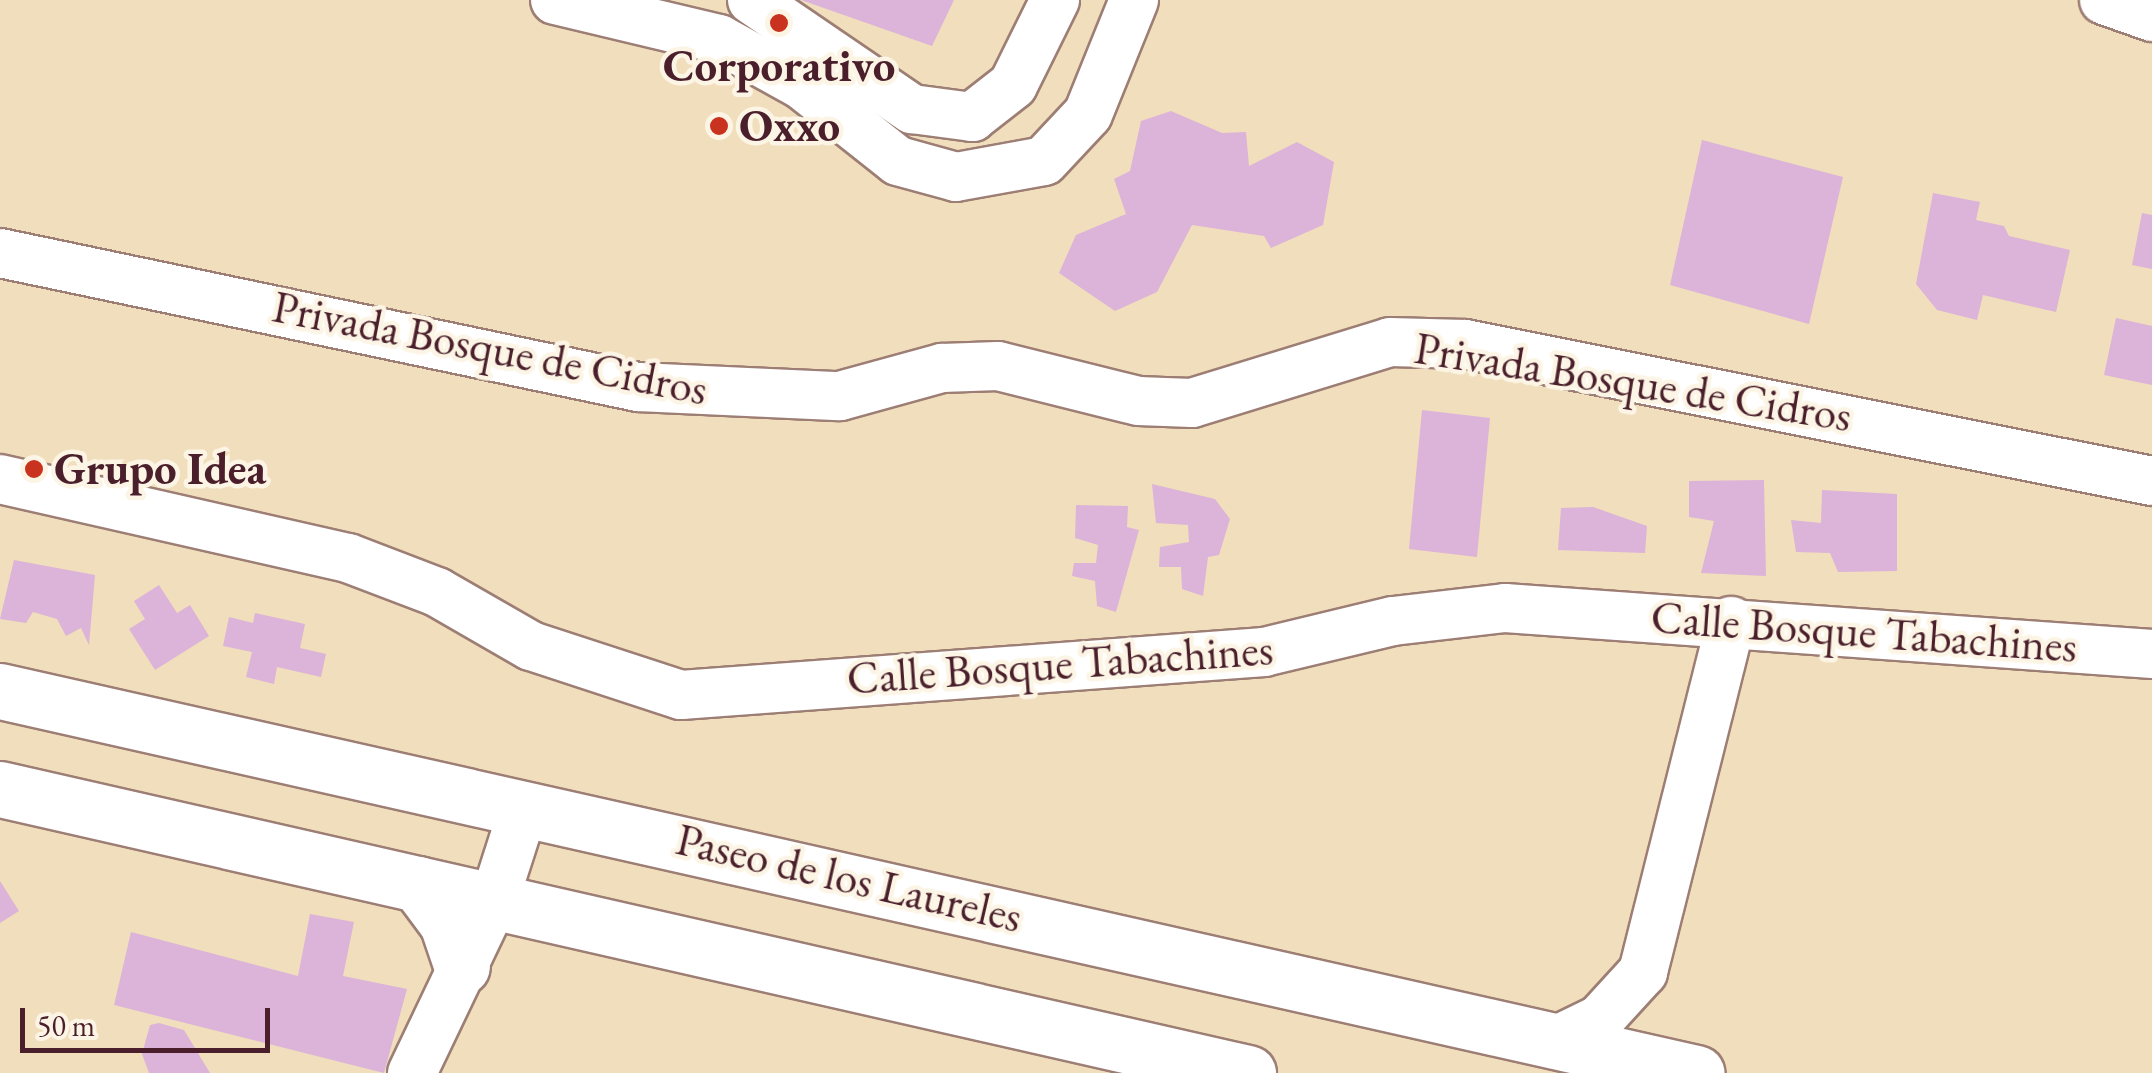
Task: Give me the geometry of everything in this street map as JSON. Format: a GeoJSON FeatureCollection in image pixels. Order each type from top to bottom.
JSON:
{"type":"FeatureCollection","features":[{"type":"Feature","properties":{"kind":"main road","name":"Paseo de los Laureles"},"geometry":{"type":"LineString","coordinates":[[0,690],[522,814],[678,838],[1696,1073]]}},
{"type":"Feature","properties":{"kind":"main road"},"geometry":{"type":"LineString","coordinates":[[0,789],[1248,1073]]}},
{"type":"Feature","properties":{"kind":"main road"},"geometry":{"type":"LineString","coordinates":[[418,884],[446,922],[462,968]]}},
{"type":"Feature","properties":{"kind":"street"},"geometry":{"type":"LineString","coordinates":[[555,0],[719,39],[802,85],[898,161],[956,176],[1044,161],[1088,114],[1134,0]]}},
{"type":"Feature","properties":{"kind":"street"},"geometry":{"type":"LineString","coordinates":[[752,0],[912,109],[972,117],[1013,85],[1056,0]]}},
{"type":"Feature","properties":{"kind":"street"},"geometry":{"type":"LineString","coordinates":[[2104,0],[2152,17]]}},
{"type":"Feature","properties":{"kind":"street","name":"Privada Bosque de Cidros"},"geometry":{"type":"LineString","coordinates":[[0,253],[638,387],[840,396],[942,368],[998,366],[1138,401],[1192,404],[1390,342],[1465,344],[2152,481]]}},
{"type":"Feature","properties":{"kind":"street","name":"Calle Bosque Tabachines"},"geometry":{"type":"LineString","coordinates":[[0,479],[348,558],[437,592],[531,646],[681,695],[1264,652],[1454,612],[1731,621],[2152,654]]}},
{"type":"Feature","properties":{"kind":"street"},"geometry":{"type":"LineString","coordinates":[[1557,1040],[1600,1019],[1644,972],[1731,621]]}},
{"type":"Feature","properties":{"kind":"street"},"geometry":{"type":"LineString","coordinates":[[412,1073],[494,900],[522,814]]}},
{"type":"Feature","properties":{"kind":"building"},"geometry":{"type":"Polygon","coordinates":[[[801,0],[954,0],[932,46],[801,0]]]}},
{"type":"Feature","properties":{"kind":"building"},"geometry":{"type":"Polygon","coordinates":[[[1171,111],[1222,133],[1246,132],[1249,166],[1297,142],[1334,162],[1323,225],[1271,248],[1264,236],[1192,225],[1157,292],[1115,311],[1059,273],[1076,235],[1126,214],[1114,179],[1130,171],[1141,121],[1171,111]]]}},
{"type":"Feature","properties":{"kind":"building"},"geometry":{"type":"Polygon","coordinates":[[[1702,140],[1843,177],[1809,324],[1670,285],[1702,140]]]}},
{"type":"Feature","properties":{"kind":"building"},"geometry":{"type":"Polygon","coordinates":[[[1933,193],[1980,202],[1976,220],[2004,226],[2009,236],[2070,250],[2056,312],[1983,295],[1977,320],[1937,310],[1916,284],[1933,193]]]}},
{"type":"Feature","properties":{"kind":"building"},"geometry":{"type":"Polygon","coordinates":[[[2142,213],[2152,215],[2152,269],[2132,265],[2142,213]]]}},
{"type":"Feature","properties":{"kind":"building"},"geometry":{"type":"Polygon","coordinates":[[[2116,318],[2152,326],[2152,385],[2104,375],[2116,318]]]}},
{"type":"Feature","properties":{"kind":"building"},"geometry":{"type":"Polygon","coordinates":[[[1422,410],[1490,418],[1477,557],[1409,549],[1422,410]]]}},
{"type":"Feature","properties":{"kind":"building"},"geometry":{"type":"Polygon","coordinates":[[[1764,480],[1766,576],[1701,573],[1714,521],[1689,517],[1689,481],[1764,480]]]}},
{"type":"Feature","properties":{"kind":"building"},"geometry":{"type":"Polygon","coordinates":[[[1152,484],[1215,499],[1230,519],[1219,555],[1208,557],[1203,596],[1182,589],[1181,567],[1159,567],[1160,547],[1189,542],[1188,525],[1156,523],[1152,484]]]}},
{"type":"Feature","properties":{"kind":"building"},"geometry":{"type":"Polygon","coordinates":[[[1822,490],[1897,494],[1897,571],[1838,572],[1830,553],[1796,552],[1791,520],[1821,523],[1822,490]]]}},
{"type":"Feature","properties":{"kind":"building"},"geometry":{"type":"Polygon","coordinates":[[[1076,505],[1128,506],[1127,527],[1139,530],[1116,612],[1097,606],[1095,581],[1072,576],[1074,563],[1096,563],[1098,545],[1075,538],[1076,505]]]}},
{"type":"Feature","properties":{"kind":"building"},"geometry":{"type":"Polygon","coordinates":[[[1593,507],[1647,526],[1645,553],[1558,550],[1561,508],[1593,507]]]}},
{"type":"Feature","properties":{"kind":"building"},"geometry":{"type":"Polygon","coordinates":[[[14,560],[95,575],[89,645],[81,628],[66,636],[57,619],[33,612],[26,623],[0,619],[14,560]]]}},
{"type":"Feature","properties":{"kind":"building"},"geometry":{"type":"Polygon","coordinates":[[[159,585],[177,613],[190,605],[209,636],[155,670],[129,629],[145,619],[134,601],[159,585]]]}},
{"type":"Feature","properties":{"kind":"building"},"geometry":{"type":"Polygon","coordinates":[[[255,613],[305,624],[300,648],[326,654],[321,677],[277,667],[274,684],[246,677],[252,652],[223,646],[229,617],[253,623],[255,613]]]}},
{"type":"Feature","properties":{"kind":"building"},"geometry":{"type":"Polygon","coordinates":[[[0,881],[19,911],[0,923],[0,881]]]}},
{"type":"Feature","properties":{"kind":"building"},"geometry":{"type":"Polygon","coordinates":[[[310,914],[354,922],[343,976],[407,989],[384,1073],[114,1005],[131,932],[298,976],[310,914]]]}},
{"type":"Feature","properties":{"kind":"building"},"geometry":{"type":"Polygon","coordinates":[[[159,1023],[184,1030],[210,1073],[149,1073],[142,1054],[150,1025],[159,1023]]]}},
{"type":"Feature","properties":{"kind":"place","name":"Corporativo"},"geometry":{"type":"Point","coordinates":[779,23]}},
{"type":"Feature","properties":{"kind":"place","name":"Oxxo"},"geometry":{"type":"Point","coordinates":[719,126]}},
{"type":"Feature","properties":{"kind":"place","name":"Grupo Idea"},"geometry":{"type":"Point","coordinates":[34,469]}}]}
